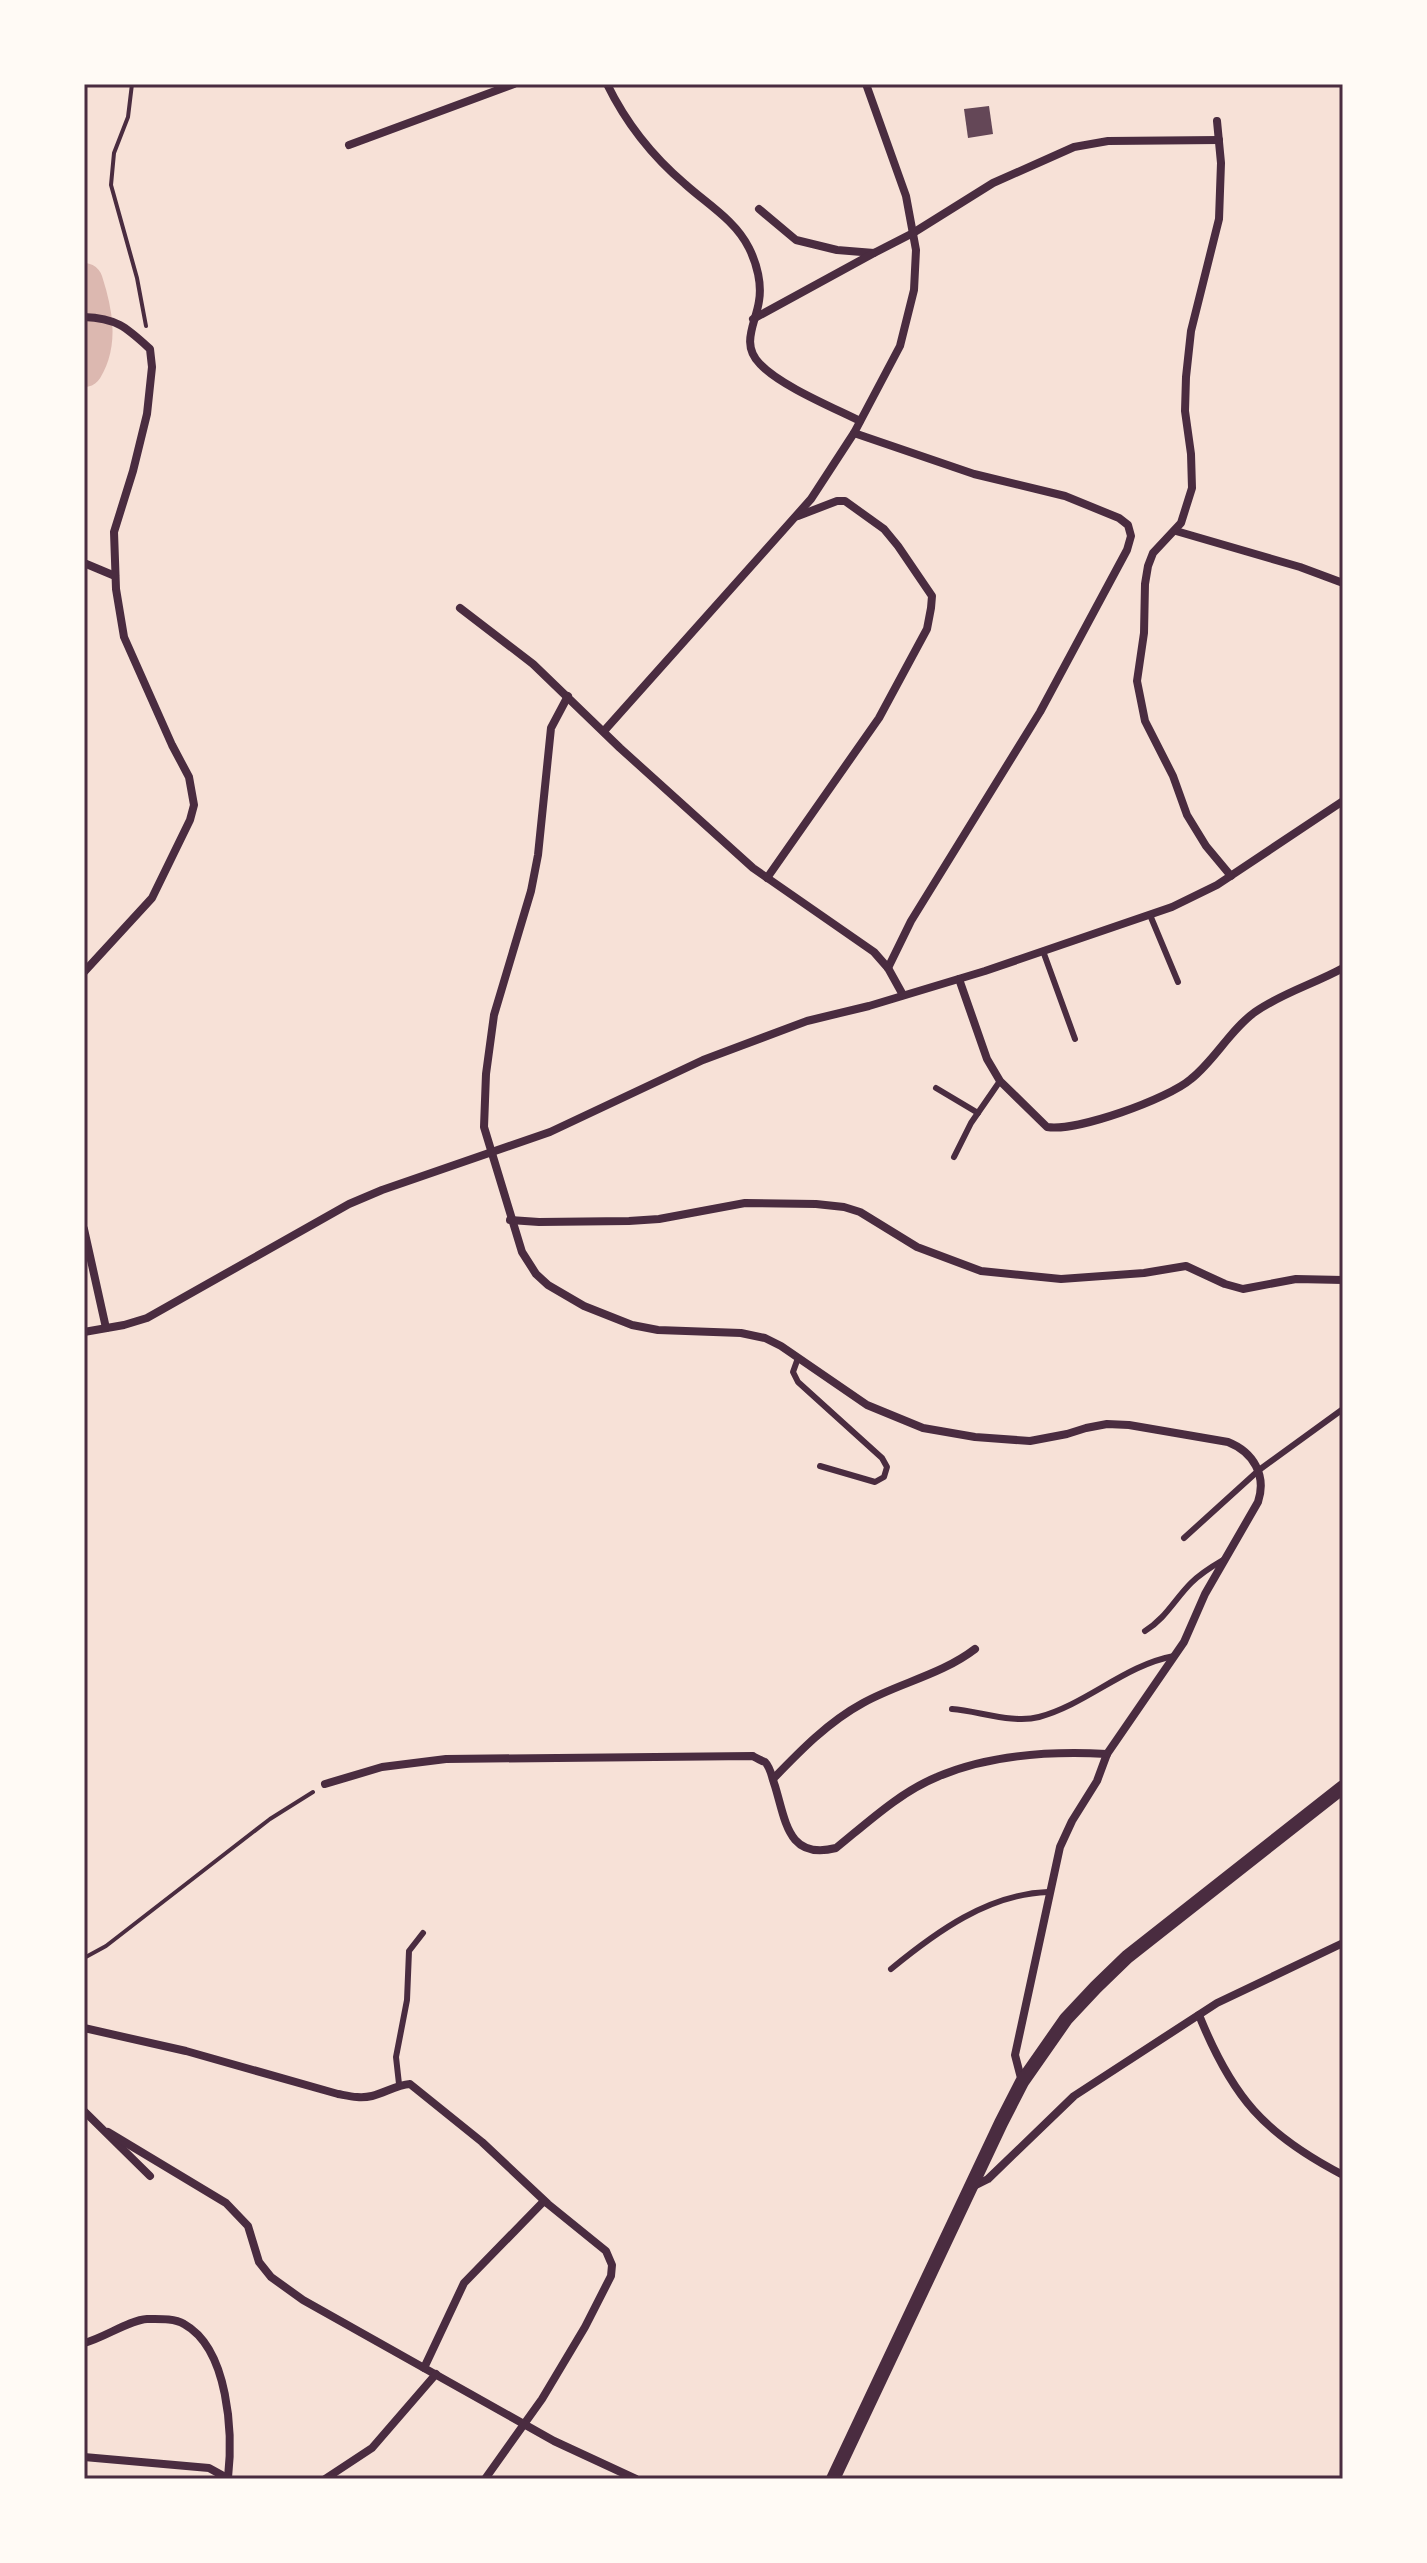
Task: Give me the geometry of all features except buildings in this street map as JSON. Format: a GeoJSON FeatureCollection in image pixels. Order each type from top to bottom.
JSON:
{"type":"FeatureCollection","features":[{"type":"Feature","properties":{"kind":"street"},"geometry":{"type":"LineString","coordinates":[[349,145],[514,84]]}},
{"type":"Feature","properties":{"kind":"street"},"geometry":{"type":"LineString","coordinates":[[607,84],[629,125],[656,157],[731,223],[748,245],[756,265],[759,288],[749,342],[759,364],[860,421]]}},
{"type":"Feature","properties":{"kind":"street"},"geometry":{"type":"LineString","coordinates":[[604,731],[797,516],[854,433],[893,362],[914,290],[916,250],[906,196],[866,84]]}},
{"type":"Feature","properties":{"kind":"street"},"geometry":{"type":"LineString","coordinates":[[1217,121],[1221,193],[1219,219],[1191,331],[1186,377],[1185,411],[1192,488],[1176,531],[1153,553],[1148,566],[1144,633],[1138,663],[1139,697],[1145,721],[1173,776],[1187,815],[1206,846],[1231,876]]}},
{"type":"Feature","properties":{"kind":"street"},"geometry":{"type":"LineString","coordinates":[[753,320],[913,233],[993,183],[1074,147],[1108,141],[1219,140]]}},
{"type":"Feature","properties":{"kind":"street"},"geometry":{"type":"LineString","coordinates":[[759,209],[796,240],[837,250],[874,253]]}},
{"type":"Feature","properties":{"kind":"street"},"geometry":{"type":"LineString","coordinates":[[84,317],[123,325],[150,349],[152,367],[147,414],[114,532],[115,576],[124,637],[189,777],[194,805],[190,820],[152,898],[84,972]]}},
{"type":"Feature","properties":{"kind":"street"},"geometry":{"type":"LineString","coordinates":[[854,433],[974,474],[1065,496],[1119,518],[1128,525],[1131,536],[1127,550],[1040,712],[911,921],[888,968]]}},
{"type":"Feature","properties":{"kind":"street"},"geometry":{"type":"LineString","coordinates":[[767,878],[879,718],[927,629],[932,596],[884,529],[845,501],[797,516]]}},
{"type":"Feature","properties":{"kind":"street"},"geometry":{"type":"LineString","coordinates":[[1176,531],[1300,567],[1343,583]]}},
{"type":"Feature","properties":{"kind":"street"},"geometry":{"type":"LineString","coordinates":[[84,563],[115,576]]}},
{"type":"Feature","properties":{"kind":"street"},"geometry":{"type":"LineString","coordinates":[[460,608],[533,664],[701,822],[767,878],[874,952],[888,968],[903,995]]}},
{"type":"Feature","properties":{"kind":"street"},"geometry":{"type":"LineString","coordinates":[[568,696],[551,728],[533,879],[494,1015],[483,1110],[484,1127],[510,1220],[522,1252],[536,1274],[564,1296],[632,1325],[658,1330],[741,1333],[765,1338],[867,1405],[923,1428],[975,1437],[1030,1441],[1107,1424],[1129,1425],[1228,1442],[1241,1448],[1259,1470],[1262,1482],[1258,1502],[1223,1560],[1176,1656],[1107,1754],[1097,1781],[1060,1847],[1015,2055],[1022,2082]]}},
{"type":"Feature","properties":{"kind":"street"},"geometry":{"type":"LineString","coordinates":[[84,1332],[147,1318],[349,1204],[550,1132],[752,1040],[807,1021],[959,979],[1183,902],[1231,876],[1343,801]]}},
{"type":"Feature","properties":{"kind":"street"},"geometry":{"type":"LineString","coordinates":[[959,979],[987,1059],[1000,1081],[1047,1127],[1079,1126],[1175,1091],[1205,1066],[1253,1014],[1289,992],[1343,968]]}},
{"type":"Feature","properties":{"kind":"street"},"geometry":{"type":"LineString","coordinates":[[510,1220],[629,1221],[659,1219],[745,1203],[816,1204],[860,1212],[917,1247],[981,1271],[1061,1279],[1144,1273],[1186,1266],[1243,1289],[1296,1279],[1343,1280]]}},
{"type":"Feature","properties":{"kind":"street"},"geometry":{"type":"LineString","coordinates":[[84,1229],[106,1328]]}},
{"type":"Feature","properties":{"kind":"street"},"geometry":{"type":"LineString","coordinates":[[773,1779],[818,1736],[864,1702],[946,1668],[975,1649]]}},
{"type":"Feature","properties":{"kind":"street"},"geometry":{"type":"LineString","coordinates":[[325,1784],[382,1767],[446,1759],[753,1756],[764,1762],[773,1779],[793,1838],[811,1852],[836,1848],[922,1784],[954,1771],[1026,1755],[1072,1752],[1107,1754]]}},
{"type":"Feature","properties":{"kind":"street"},"geometry":{"type":"LineString","coordinates":[[833,2479],[1022,2082],[1066,2019],[1127,1957],[1343,1787]]}},
{"type":"Feature","properties":{"kind":"street"},"geometry":{"type":"LineString","coordinates":[[971,2187],[988,2179],[1074,2096],[1217,2003],[1343,1943]]}},
{"type":"Feature","properties":{"kind":"street"},"geometry":{"type":"LineString","coordinates":[[1199,2015],[1227,2077],[1266,2126],[1302,2153],[1343,2175]]}},
{"type":"Feature","properties":{"kind":"street"},"geometry":{"type":"LineString","coordinates":[[84,2028],[186,2051],[361,2098],[399,2084],[410,2084],[482,2142],[544,2201],[606,2251],[612,2265],[611,2276],[585,2327],[542,2399],[485,2479]]}},
{"type":"Feature","properties":{"kind":"street"},"geometry":{"type":"LineString","coordinates":[[84,2111],[150,2176]]}},
{"type":"Feature","properties":{"kind":"street"},"geometry":{"type":"LineString","coordinates":[[108,2132],[226,2203],[248,2226],[259,2262],[271,2277],[303,2300],[577,2452],[636,2479]]}},
{"type":"Feature","properties":{"kind":"street"},"geometry":{"type":"LineString","coordinates":[[424,2368],[464,2283],[544,2201]]}},
{"type":"Feature","properties":{"kind":"street"},"geometry":{"type":"LineString","coordinates":[[84,2343],[120,2330],[134,2321],[147,2319],[177,2321],[193,2331],[210,2354],[224,2389],[229,2411],[231,2456],[229,2479],[209,2468],[84,2457]]}},
{"type":"Feature","properties":{"kind":"street"},"geometry":{"type":"LineString","coordinates":[[325,2479],[372,2448],[436,2374]]}},
{"type":"Feature","properties":{"kind":"lane"},"geometry":{"type":"LineString","coordinates":[[1150,915],[1178,982]]}},
{"type":"Feature","properties":{"kind":"lane"},"geometry":{"type":"LineString","coordinates":[[1043,951],[1075,1039]]}},
{"type":"Feature","properties":{"kind":"lane"},"geometry":{"type":"LineString","coordinates":[[954,1157],[1000,1081]]}},
{"type":"Feature","properties":{"kind":"lane"},"geometry":{"type":"LineString","coordinates":[[936,1088],[978,1113]]}},
{"type":"Feature","properties":{"kind":"lane"},"geometry":{"type":"LineString","coordinates":[[798,1358],[793,1372],[798,1382],[882,1458],[886,1472],[875,1482],[820,1466]]}},
{"type":"Feature","properties":{"kind":"lane"},"geometry":{"type":"LineString","coordinates":[[1184,1538],[1259,1470],[1343,1409]]}},
{"type":"Feature","properties":{"kind":"lane"},"geometry":{"type":"LineString","coordinates":[[1145,1631],[1159,1623],[1190,1584],[1223,1560]]}},
{"type":"Feature","properties":{"kind":"lane"},"geometry":{"type":"LineString","coordinates":[[952,1709],[1036,1718],[1060,1709],[1145,1664],[1176,1656]]}},
{"type":"Feature","properties":{"kind":"lane"},"geometry":{"type":"LineString","coordinates":[[891,1969],[941,1931],[976,1912],[1004,1899],[1048,1892]]}},
{"type":"Feature","properties":{"kind":"lane"},"geometry":{"type":"LineString","coordinates":[[399,2084],[396,2057],[407,2000],[409,1951],[423,1933]]}},
{"type":"Feature","properties":{"kind":"path"},"geometry":{"type":"LineString","coordinates":[[132,84],[128,117],[114,153],[111,185],[137,278],[150,349]]}},
{"type":"Feature","properties":{"kind":"path"},"geometry":{"type":"LineString","coordinates":[[84,1958],[106,1946],[270,1819],[325,1784]]}},
{"type":"Feature","properties":{"kind":"waterway"},"geometry":{"type":"LineString","coordinates":[[84,282],[92,315],[93,337],[84,368]]}}]}
